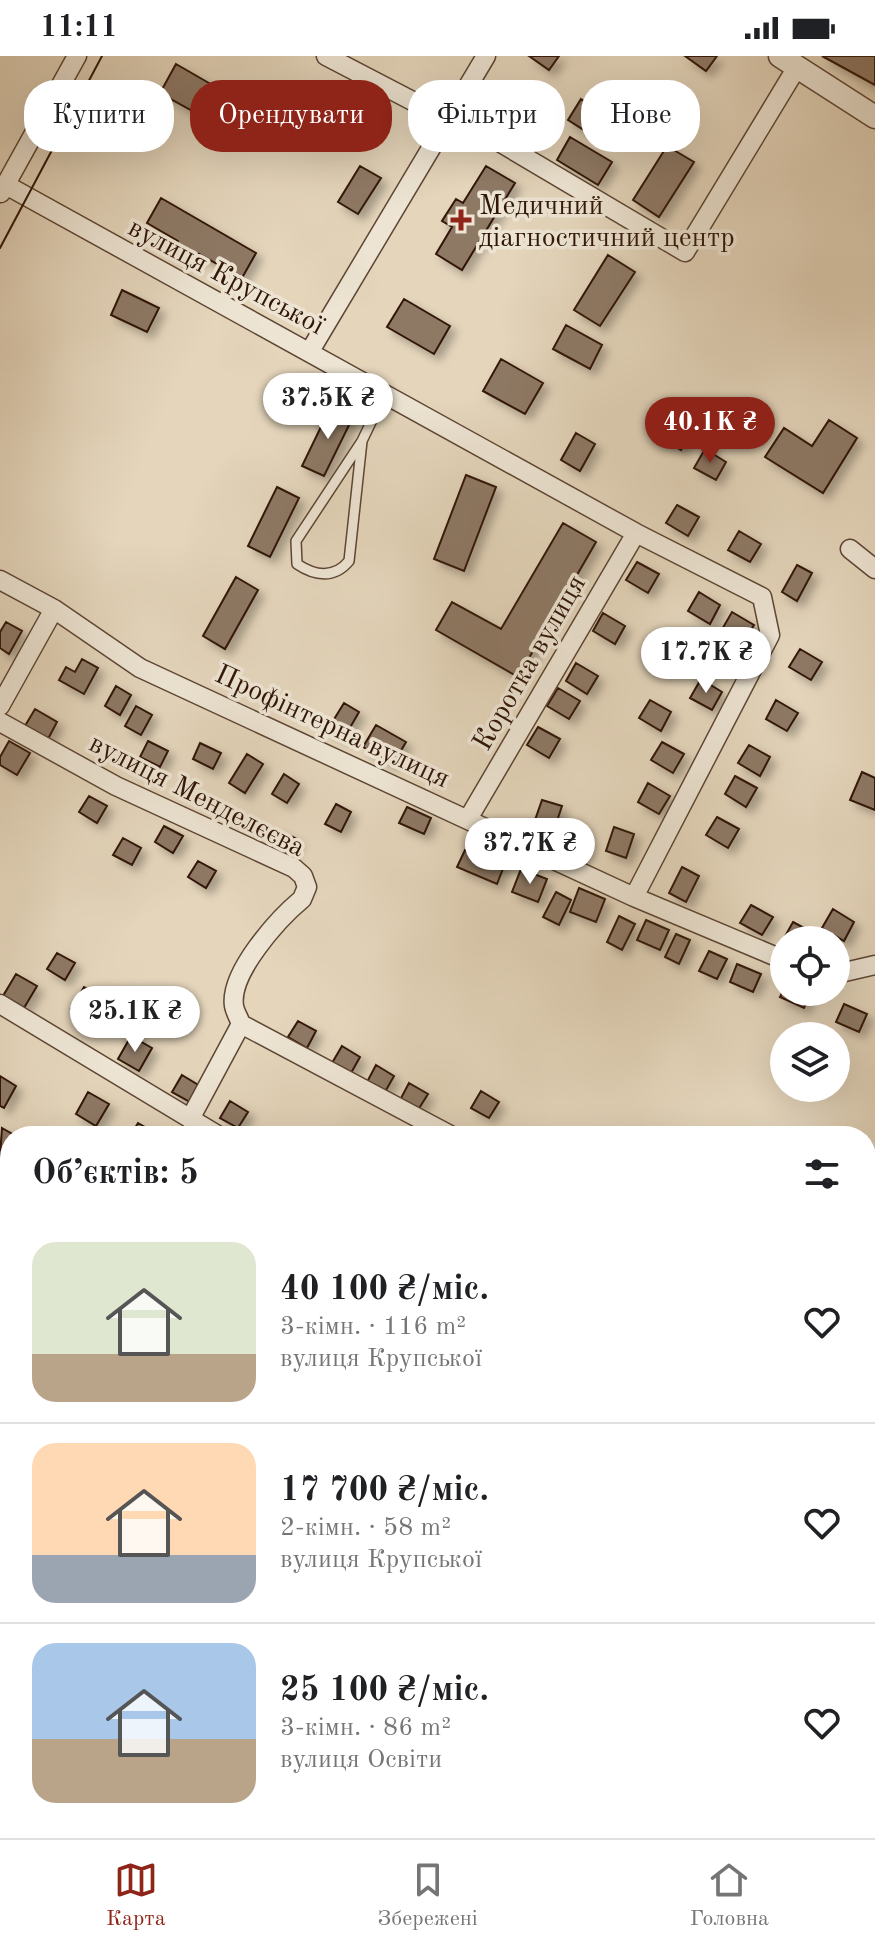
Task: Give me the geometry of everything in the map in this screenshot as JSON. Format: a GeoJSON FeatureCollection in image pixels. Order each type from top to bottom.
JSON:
{"type":"FeatureCollection","features":[{"type":"Feature","properties":{"kind":"street"},"geometry":{"type":"LineString","coordinates":[[3,191],[77,56]]}},
{"type":"Feature","properties":{"kind":"street"},"geometry":{"type":"LineString","coordinates":[[326,56],[408,99]]}},
{"type":"Feature","properties":{"kind":"street"},"geometry":{"type":"LineString","coordinates":[[472,80],[486,56]]}},
{"type":"Feature","properties":{"kind":"street"},"geometry":{"type":"LineString","coordinates":[[517,152],[685,252],[788,62],[875,117]]}},
{"type":"Feature","properties":{"kind":"street"},"geometry":{"type":"LineString","coordinates":[[310,351],[430,152]]}},
{"type":"Feature","properties":{"kind":"street","name":"вулиця Крупської"},"geometry":{"type":"LineString","coordinates":[[3,191],[310,351],[636,533],[762,597],[770,635],[634,897]]}},
{"type":"Feature","properties":{"kind":"street","name":"Коротка вулиця"},"geometry":{"type":"LineString","coordinates":[[468,819],[636,533]]}},
{"type":"Feature","properties":{"kind":"street"},"geometry":{"type":"LineString","coordinates":[[850,549],[875,569]]}},
{"type":"Feature","properties":{"kind":"street","name":"Профінтерна вулиця"},"geometry":{"type":"LineString","coordinates":[[0,580],[54,609],[140,668],[634,897],[770,954]]}},
{"type":"Feature","properties":{"kind":"street"},"geometry":{"type":"LineString","coordinates":[[0,706],[54,609]]}},
{"type":"Feature","properties":{"kind":"street","name":"вулиця Менделєєва"},"geometry":{"type":"LineString","coordinates":[[0,722],[116,786],[294,868],[303,876],[307,887],[302,899],[259,947],[239,977],[234,1006],[241,1024]]}},
{"type":"Feature","properties":{"kind":"street"},"geometry":{"type":"LineString","coordinates":[[850,971],[875,965]]}},
{"type":"Feature","properties":{"kind":"street"},"geometry":{"type":"LineString","coordinates":[[0,1004],[202,1126]]}},
{"type":"Feature","properties":{"kind":"street"},"geometry":{"type":"LineString","coordinates":[[190,1119],[241,1024],[433,1126]]}},
{"type":"Feature","properties":{"kind":"lane"},"geometry":{"type":"LineString","coordinates":[[362,441],[349,561],[340,571],[323,575],[308,571],[297,564],[296,541],[362,441],[384,395]]}},
{"type":"Feature","properties":{"kind":"building"},"geometry":{"type":"Polygon","coordinates":[[[529,56],[559,56],[549,70],[529,56]]]}},
{"type":"Feature","properties":{"kind":"building"},"geometry":{"type":"Polygon","coordinates":[[[685,56],[717,56],[706,71],[685,56]]]}},
{"type":"Feature","properties":{"kind":"building"},"geometry":{"type":"Polygon","coordinates":[[[822,56],[875,56],[875,85],[822,56]]]}},
{"type":"Feature","properties":{"kind":"building"},"geometry":{"type":"Polygon","coordinates":[[[176,64],[204,80],[190,80],[190,110],[174,101],[174,80],[167,80],[176,64]]]}},
{"type":"Feature","properties":{"kind":"building"},"geometry":{"type":"Polygon","coordinates":[[[581,99],[581,128],[568,120],[581,99]]]}},
{"type":"Feature","properties":{"kind":"building"},"geometry":{"type":"Polygon","coordinates":[[[570,137],[581,144],[581,152],[595,152],[612,162],[598,185],[557,160],[562,152],[565,152],[570,137]]]}},
{"type":"Feature","properties":{"kind":"building"},"geometry":{"type":"Polygon","coordinates":[[[663,152],[677,152],[694,162],[659,217],[633,200],[663,152]]]}},
{"type":"Feature","properties":{"kind":"building"},"geometry":{"type":"Polygon","coordinates":[[[360,166],[381,178],[358,214],[338,202],[360,166]]]}},
{"type":"Feature","properties":{"kind":"building"},"geometry":{"type":"Polygon","coordinates":[[[486,166],[515,183],[462,270],[436,254],[452,227],[442,221],[456,199],[463,203],[486,166]]]}},
{"type":"Feature","properties":{"kind":"building"},"geometry":{"type":"Polygon","coordinates":[[[161,198],[256,253],[242,278],[199,254],[194,264],[172,251],[178,241],[147,223],[161,198]]]}},
{"type":"Feature","properties":{"kind":"building"},"geometry":{"type":"Polygon","coordinates":[[[608,255],[635,272],[600,326],[574,310],[608,255]]]}},
{"type":"Feature","properties":{"kind":"building"},"geometry":{"type":"Polygon","coordinates":[[[122,290],[159,308],[147,332],[111,315],[122,290]]]}},
{"type":"Feature","properties":{"kind":"building"},"geometry":{"type":"Polygon","coordinates":[[[404,299],[450,326],[434,354],[387,327],[404,299]]]}},
{"type":"Feature","properties":{"kind":"building"},"geometry":{"type":"Polygon","coordinates":[[[566,325],[602,345],[590,369],[553,349],[566,325]]]}},
{"type":"Feature","properties":{"kind":"building"},"geometry":{"type":"Polygon","coordinates":[[[501,359],[543,383],[525,414],[483,391],[501,359]]]}},
{"type":"Feature","properties":{"kind":"building"},"geometry":{"type":"Polygon","coordinates":[[[331,406],[353,417],[324,476],[302,466],[331,406]]]}},
{"type":"Feature","properties":{"kind":"building"},"geometry":{"type":"Polygon","coordinates":[[[670,419],[692,431],[681,450],[660,437],[670,419]]]}},
{"type":"Feature","properties":{"kind":"building"},"geometry":{"type":"Polygon","coordinates":[[[829,420],[857,438],[823,493],[765,457],[784,428],[812,446],[829,420]]]}},
{"type":"Feature","properties":{"kind":"building"},"geometry":{"type":"Polygon","coordinates":[[[576,433],[595,444],[580,471],[561,460],[576,433]]]}},
{"type":"Feature","properties":{"kind":"building"},"geometry":{"type":"Polygon","coordinates":[[[705,449],[726,462],[716,480],[694,468],[705,449]]]}},
{"type":"Feature","properties":{"kind":"building"},"geometry":{"type":"Polygon","coordinates":[[[466,475],[496,487],[464,571],[434,559],[466,475]]]}},
{"type":"Feature","properties":{"kind":"building"},"geometry":{"type":"Polygon","coordinates":[[[277,487],[299,498],[270,557],[248,546],[277,487]]]}},
{"type":"Feature","properties":{"kind":"building"},"geometry":{"type":"Polygon","coordinates":[[[677,505],[699,517],[688,536],[666,523],[677,505]]]}},
{"type":"Feature","properties":{"kind":"building"},"geometry":{"type":"Polygon","coordinates":[[[563,523],[596,542],[518,677],[436,630],[452,602],[501,629],[563,523]]]}},
{"type":"Feature","properties":{"kind":"building"},"geometry":{"type":"Polygon","coordinates":[[[739,531],[761,544],[750,562],[728,550],[739,531]]]}},
{"type":"Feature","properties":{"kind":"building"},"geometry":{"type":"Polygon","coordinates":[[[637,562],[659,574],[648,593],[626,580],[637,562]]]}},
{"type":"Feature","properties":{"kind":"building"},"geometry":{"type":"Polygon","coordinates":[[[797,565],[812,573],[797,601],[782,592],[797,565]]]}},
{"type":"Feature","properties":{"kind":"building"},"geometry":{"type":"Polygon","coordinates":[[[236,577],[258,590],[225,649],[203,636],[236,577]]]}},
{"type":"Feature","properties":{"kind":"building"},"geometry":{"type":"Polygon","coordinates":[[[699,592],[720,605],[710,624],[688,611],[699,592]]]}},
{"type":"Feature","properties":{"kind":"building"},"geometry":{"type":"Polygon","coordinates":[[[732,612],[754,625],[743,643],[721,631],[732,612]]]}},
{"type":"Feature","properties":{"kind":"building"},"geometry":{"type":"Polygon","coordinates":[[[603,613],[625,626],[615,644],[593,631],[603,613]]]}},
{"type":"Feature","properties":{"kind":"building"},"geometry":{"type":"Polygon","coordinates":[[[6,622],[22,631],[9,654],[0,648],[0,632],[6,622]]]}},
{"type":"Feature","properties":{"kind":"building"},"geometry":{"type":"Polygon","coordinates":[[[800,649],[822,662],[811,680],[789,667],[800,649]]]}},
{"type":"Feature","properties":{"kind":"building"},"geometry":{"type":"Polygon","coordinates":[[[82,659],[98,668],[84,694],[59,680],[66,667],[75,672],[82,659]]]}},
{"type":"Feature","properties":{"kind":"building"},"geometry":{"type":"Polygon","coordinates":[[[576,663],[598,676],[587,694],[566,681],[576,663]]]}},
{"type":"Feature","properties":{"kind":"building"},"geometry":{"type":"Polygon","coordinates":[[[701,679],[722,692],[712,710],[690,698],[701,679]]]}},
{"type":"Feature","properties":{"kind":"building"},"geometry":{"type":"Polygon","coordinates":[[[116,686],[131,695],[120,715],[105,706],[116,686]]]}},
{"type":"Feature","properties":{"kind":"building"},"geometry":{"type":"Polygon","coordinates":[[[558,688],[580,701],[569,719],[547,706],[558,688]]]}},
{"type":"Feature","properties":{"kind":"building"},"geometry":{"type":"Polygon","coordinates":[[[650,700],[671,712],[661,731],[639,718],[650,700]]]}},
{"type":"Feature","properties":{"kind":"building"},"geometry":{"type":"Polygon","coordinates":[[[776,700],[798,713],[787,731],[766,719],[776,700]]]}},
{"type":"Feature","properties":{"kind":"building"},"geometry":{"type":"Polygon","coordinates":[[[344,703],[359,712],[344,738],[328,729],[344,703]]]}},
{"type":"Feature","properties":{"kind":"building"},"geometry":{"type":"Polygon","coordinates":[[[136,706],[152,715],[141,735],[125,726],[136,706]]]}},
{"type":"Feature","properties":{"kind":"building"},"geometry":{"type":"Polygon","coordinates":[[[35,709],[57,722],[48,739],[25,726],[35,709]]]}},
{"type":"Feature","properties":{"kind":"building"},"geometry":{"type":"Polygon","coordinates":[[[376,725],[406,742],[393,764],[363,747],[376,725]]]}},
{"type":"Feature","properties":{"kind":"building"},"geometry":{"type":"Polygon","coordinates":[[[538,727],[560,739],[549,758],[527,745],[538,727]]]}},
{"type":"Feature","properties":{"kind":"building"},"geometry":{"type":"Polygon","coordinates":[[[9,741],[30,753],[17,775],[0,765],[0,757],[9,741]]]}},
{"type":"Feature","properties":{"kind":"building"},"geometry":{"type":"Polygon","coordinates":[[[148,741],[168,751],[160,767],[140,757],[148,741]]]}},
{"type":"Feature","properties":{"kind":"building"},"geometry":{"type":"Polygon","coordinates":[[[662,742],[684,754],[673,773],[651,760],[662,742]]]}},
{"type":"Feature","properties":{"kind":"building"},"geometry":{"type":"Polygon","coordinates":[[[200,743],[221,753],[213,769],[193,759],[200,743]]]}},
{"type":"Feature","properties":{"kind":"building"},"geometry":{"type":"Polygon","coordinates":[[[749,745],[770,757],[760,776],[738,763],[749,745]]]}},
{"type":"Feature","properties":{"kind":"building"},"geometry":{"type":"Polygon","coordinates":[[[247,754],[263,764],[245,793],[229,783],[247,754]]]}},
{"type":"Feature","properties":{"kind":"building"},"geometry":{"type":"Polygon","coordinates":[[[862,772],[875,778],[875,810],[850,800],[862,772]]]}},
{"type":"Feature","properties":{"kind":"building"},"geometry":{"type":"Polygon","coordinates":[[[284,774],[299,784],[287,803],[272,794],[284,774]]]}},
{"type":"Feature","properties":{"kind":"building"},"geometry":{"type":"Polygon","coordinates":[[[735,776],[757,788],[746,807],[725,794],[735,776]]]}},
{"type":"Feature","properties":{"kind":"building"},"geometry":{"type":"Polygon","coordinates":[[[648,783],[670,796],[659,814],[638,802],[648,783]]]}},
{"type":"Feature","properties":{"kind":"building"},"geometry":{"type":"Polygon","coordinates":[[[89,796],[107,806],[97,823],[79,812],[89,796]]]}},
{"type":"Feature","properties":{"kind":"building"},"geometry":{"type":"Polygon","coordinates":[[[542,800],[562,806],[554,830],[534,823],[542,800]]]}},
{"type":"Feature","properties":{"kind":"building"},"geometry":{"type":"Polygon","coordinates":[[[336,804],[351,812],[341,832],[325,824],[336,804]]]}},
{"type":"Feature","properties":{"kind":"building"},"geometry":{"type":"Polygon","coordinates":[[[407,807],[431,818],[424,834],[399,823],[407,807]]]}},
{"type":"Feature","properties":{"kind":"building"},"geometry":{"type":"Polygon","coordinates":[[[717,817],[739,829],[728,848],[706,835],[717,817]]]}},
{"type":"Feature","properties":{"kind":"building"},"geometry":{"type":"Polygon","coordinates":[[[164,826],[183,836],[173,853],[155,842],[164,826]]]}},
{"type":"Feature","properties":{"kind":"building"},"geometry":{"type":"Polygon","coordinates":[[[614,827],[634,834],[626,858],[606,851],[614,827]]]}},
{"type":"Feature","properties":{"kind":"building"},"geometry":{"type":"Polygon","coordinates":[[[276,829],[297,839],[289,855],[269,845],[276,829]]]}},
{"type":"Feature","properties":{"kind":"building"},"geometry":{"type":"Polygon","coordinates":[[[123,838],[141,848],[132,865],[113,855],[123,838]]]}},
{"type":"Feature","properties":{"kind":"building"},"geometry":{"type":"Polygon","coordinates":[[[465,850],[480,856],[486,853],[506,861],[497,884],[457,867],[465,850]]]}},
{"type":"Feature","properties":{"kind":"building"},"geometry":{"type":"Polygon","coordinates":[[[198,861],[216,871],[206,888],[188,877],[198,861]]]}},
{"type":"Feature","properties":{"kind":"building"},"geometry":{"type":"Polygon","coordinates":[[[682,867],[699,876],[686,902],[669,893],[682,867]]]}},
{"type":"Feature","properties":{"kind":"building"},"geometry":{"type":"Polygon","coordinates":[[[521,869],[547,879],[538,902],[512,892],[521,869]]]}},
{"type":"Feature","properties":{"kind":"building"},"geometry":{"type":"Polygon","coordinates":[[[579,888],[605,899],[596,922],[570,912],[579,888]]]}},
{"type":"Feature","properties":{"kind":"building"},"geometry":{"type":"Polygon","coordinates":[[[556,892],[571,900],[559,925],[543,917],[556,892]]]}},
{"type":"Feature","properties":{"kind":"building"},"geometry":{"type":"Polygon","coordinates":[[[751,905],[773,917],[762,935],[740,923],[751,905]]]}},
{"type":"Feature","properties":{"kind":"building"},"geometry":{"type":"Polygon","coordinates":[[[833,909],[854,922],[850,930],[850,926],[823,926],[833,909]]]}},
{"type":"Feature","properties":{"kind":"building"},"geometry":{"type":"Polygon","coordinates":[[[619,916],[635,924],[622,950],[607,942],[619,916]]]}},
{"type":"Feature","properties":{"kind":"building"},"geometry":{"type":"Polygon","coordinates":[[[646,920],[669,930],[660,950],[637,940],[646,920]]]}},
{"type":"Feature","properties":{"kind":"building"},"geometry":{"type":"Polygon","coordinates":[[[676,934],[690,940],[679,964],[665,957],[676,934]]]}},
{"type":"Feature","properties":{"kind":"building"},"geometry":{"type":"Polygon","coordinates":[[[709,951],[727,959],[717,979],[699,971],[709,951]]]}},
{"type":"Feature","properties":{"kind":"building"},"geometry":{"type":"Polygon","coordinates":[[[57,953],[75,963],[65,980],[47,969],[57,953]]]}},
{"type":"Feature","properties":{"kind":"building"},"geometry":{"type":"Polygon","coordinates":[[[737,964],[761,974],[753,992],[730,982],[737,964]]]}},
{"type":"Feature","properties":{"kind":"building"},"geometry":{"type":"Polygon","coordinates":[[[16,974],[37,986],[24,1008],[3,996],[16,974]]]}},
{"type":"Feature","properties":{"kind":"building"},"geometry":{"type":"Polygon","coordinates":[[[84,987],[105,999],[92,1021],[71,1009],[84,987]]]}},
{"type":"Feature","properties":{"kind":"building"},"geometry":{"type":"Polygon","coordinates":[[[843,1006],[867,1014],[859,1032],[850,1028],[850,1022],[836,1022],[843,1006]]]}},
{"type":"Feature","properties":{"kind":"building"},"geometry":{"type":"Polygon","coordinates":[[[298,1021],[316,1031],[307,1048],[288,1037],[298,1021]]]}},
{"type":"Feature","properties":{"kind":"building"},"geometry":{"type":"Polygon","coordinates":[[[131,1036],[152,1048],[139,1071],[118,1059],[131,1036]]]}},
{"type":"Feature","properties":{"kind":"building"},"geometry":{"type":"Polygon","coordinates":[[[342,1046],[360,1057],[351,1073],[332,1063],[342,1046]]]}},
{"type":"Feature","properties":{"kind":"building"},"geometry":{"type":"Polygon","coordinates":[[[376,1065],[394,1076],[385,1092],[367,1082],[376,1065]]]}},
{"type":"Feature","properties":{"kind":"building"},"geometry":{"type":"Polygon","coordinates":[[[182,1075],[200,1086],[190,1102],[172,1092],[182,1075]]]}},
{"type":"Feature","properties":{"kind":"building"},"geometry":{"type":"Polygon","coordinates":[[[0,1076],[16,1086],[4,1108],[0,1106],[0,1076]]]}},
{"type":"Feature","properties":{"kind":"building"},"geometry":{"type":"Polygon","coordinates":[[[409,1083],[428,1094],[418,1110],[400,1100],[409,1083]]]}},
{"type":"Feature","properties":{"kind":"building"},"geometry":{"type":"Polygon","coordinates":[[[481,1091],[499,1102],[489,1118],[471,1108],[481,1091]]]}},
{"type":"Feature","properties":{"kind":"building"},"geometry":{"type":"Polygon","coordinates":[[[88,1092],[109,1104],[96,1126],[76,1114],[88,1092]]]}},
{"type":"Feature","properties":{"kind":"building"},"geometry":{"type":"Polygon","coordinates":[[[230,1101],[248,1112],[239,1126],[220,1118],[230,1101]]]}},
{"type":"Feature","properties":{"kind":"tram line"},"geometry":{"type":"LineString","coordinates":[[0,248],[102,56]]}},
{"type":"Feature","properties":{"kind":"place","name":"Медичний діагностичний центр"},"geometry":{"type":"Point","coordinates":[461,220]}}]}
